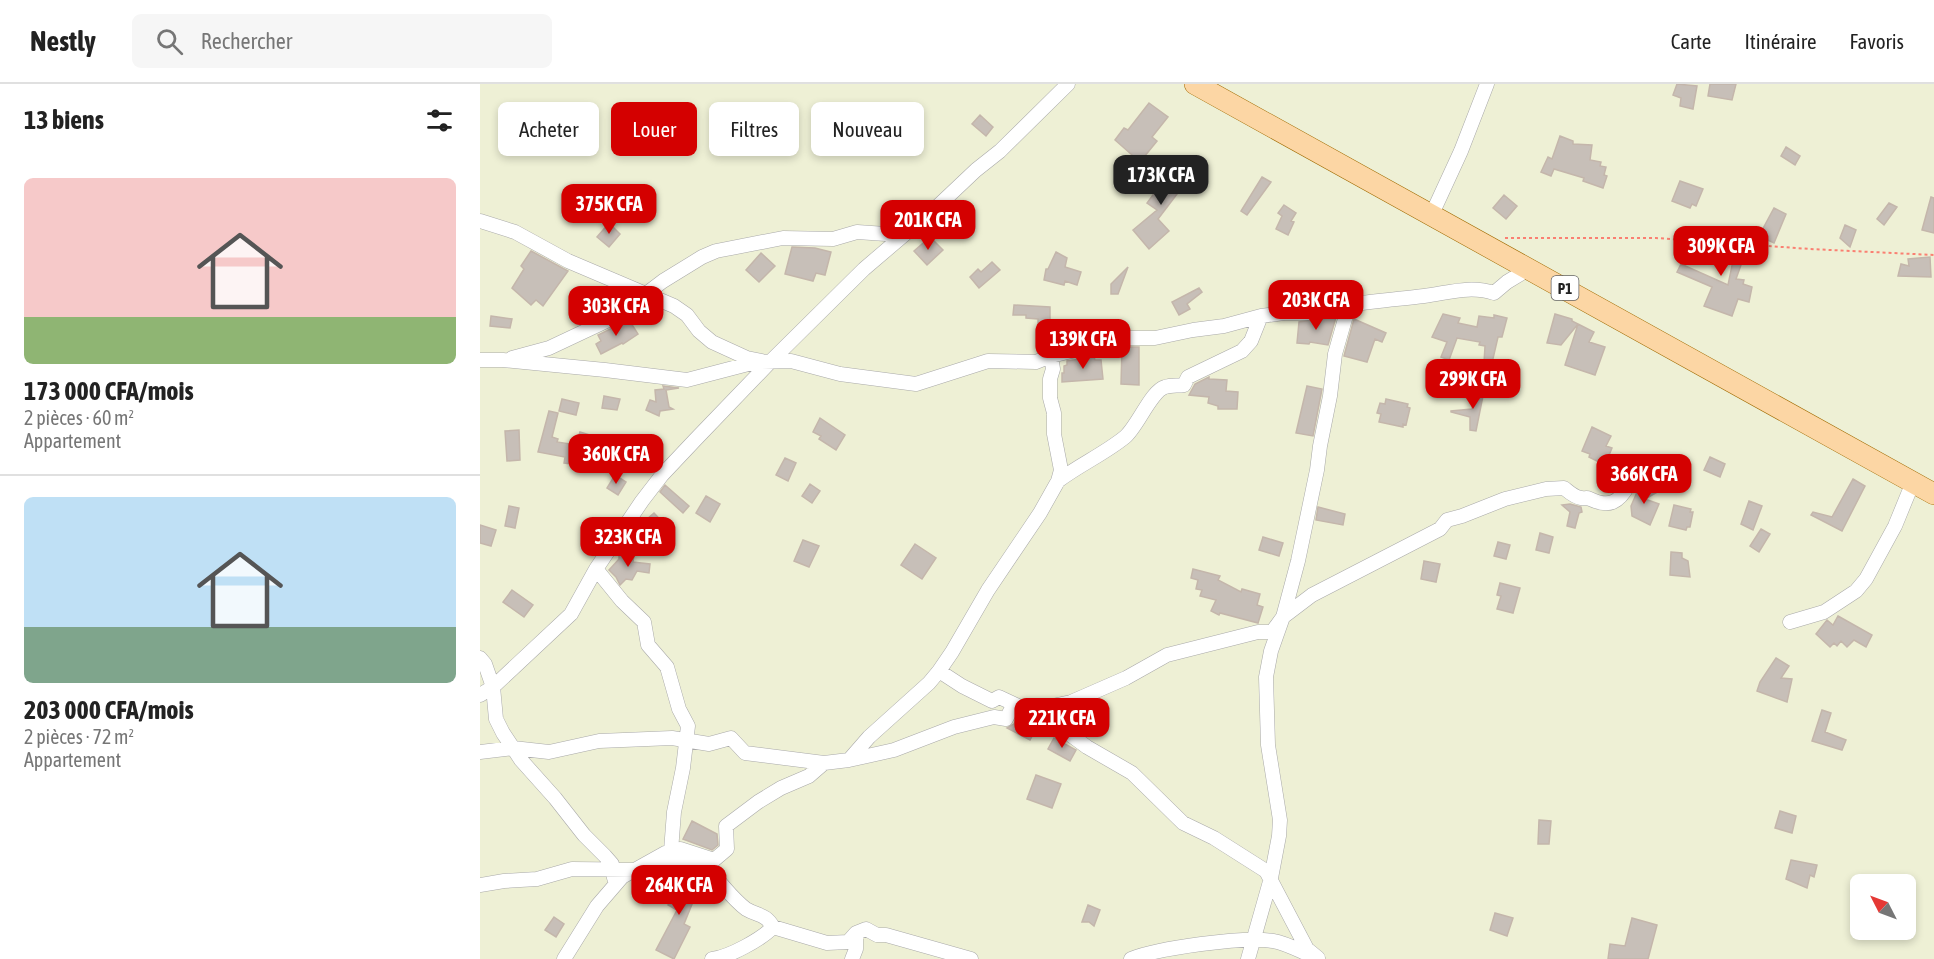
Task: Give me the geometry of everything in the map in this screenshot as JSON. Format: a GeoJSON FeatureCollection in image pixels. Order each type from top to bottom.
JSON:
{"type":"FeatureCollection","features":[{"type":"Feature","properties":{"kind":"main road","name":"P1"},"geometry":{"type":"LineString","coordinates":[[1195,84],[1934,494]]}},
{"type":"Feature","properties":{"kind":"street"},"geometry":{"type":"LineString","coordinates":[[480,695],[493,687],[571,614],[596,570],[662,475],[770,362],[864,269],[1000,151],[1068,84]]}},
{"type":"Feature","properties":{"kind":"street"},"geometry":{"type":"LineString","coordinates":[[1432,214],[1461,151],[1487,84]]}},
{"type":"Feature","properties":{"kind":"street"},"geometry":{"type":"LineString","coordinates":[[480,221],[515,232],[568,261],[674,306],[687,315],[699,331],[712,342],[747,358],[770,362]]}},
{"type":"Feature","properties":{"kind":"street"},"geometry":{"type":"LineString","coordinates":[[503,360],[541,350],[634,308],[638,300],[663,281],[702,257],[734,246],[783,238],[832,238],[857,232],[886,234],[917,225]]}},
{"type":"Feature","properties":{"kind":"street"},"geometry":{"type":"LineString","coordinates":[[480,360],[503,360],[687,380],[756,362],[791,361],[840,374],[916,384],[988,361],[1036,362],[1051,356],[1125,338],[1155,338],[1224,326],[1262,316],[1309,313],[1386,299],[1466,289],[1494,293],[1530,268]]}},
{"type":"Feature","properties":{"kind":"street"},"geometry":{"type":"LineString","coordinates":[[1248,959],[1271,878],[1279,836],[1280,820],[1268,745],[1266,677],[1271,651],[1283,618],[1298,561],[1317,470],[1335,354],[1349,305]]}},
{"type":"Feature","properties":{"kind":"street"},"geometry":{"type":"LineString","coordinates":[[1058,481],[1125,437],[1142,418],[1146,406],[1160,390],[1165,387],[1184,385],[1188,377],[1242,351],[1251,341],[1262,316]]}},
{"type":"Feature","properties":{"kind":"street"},"geometry":{"type":"LineString","coordinates":[[849,760],[869,737],[929,683],[939,671],[1058,481],[1061,470],[1050,398],[1050,379],[1053,369],[1051,356]]}},
{"type":"Feature","properties":{"kind":"street"},"geometry":{"type":"LineString","coordinates":[[1029,711],[1080,699],[1167,656],[1258,632],[1272,632],[1283,618],[1317,591],[1440,530],[1447,520],[1505,499],[1546,489],[1564,488],[1573,495],[1589,498],[1596,504],[1606,505],[1619,498],[1634,472],[1639,468],[1673,482]]}},
{"type":"Feature","properties":{"kind":"street"},"geometry":{"type":"LineString","coordinates":[[1790,622],[1824,612],[1856,591],[1895,526],[1913,482]]}},
{"type":"Feature","properties":{"kind":"street"},"geometry":{"type":"LineString","coordinates":[[596,570],[644,622],[648,645],[667,667],[679,709],[688,726],[674,812],[671,851]]}},
{"type":"Feature","properties":{"kind":"street"},"geometry":{"type":"LineString","coordinates":[[480,658],[485,664],[493,687],[496,719],[513,748],[612,864],[614,877],[564,959]]}},
{"type":"Feature","properties":{"kind":"street"},"geometry":{"type":"LineString","coordinates":[[939,671],[992,701],[999,698],[1053,722],[1087,747],[1132,773],[1183,823],[1258,864],[1271,878],[1274,889],[1307,949],[1319,959]]}},
{"type":"Feature","properties":{"kind":"street"},"geometry":{"type":"LineString","coordinates":[[480,752],[513,748],[549,752],[599,741],[672,738],[709,744],[731,738],[745,753],[824,763],[894,750],[954,728],[994,717],[1006,719],[1014,704]]}},
{"type":"Feature","properties":{"kind":"street"},"geometry":{"type":"LineString","coordinates":[[480,885],[537,879],[572,869],[622,877],[671,851],[680,849],[714,860],[728,849],[726,826],[758,802],[781,788],[809,776],[824,763]]}},
{"type":"Feature","properties":{"kind":"street"},"geometry":{"type":"LineString","coordinates":[[639,869],[661,870],[680,859],[704,862],[711,873],[746,908],[768,919],[773,927],[827,943],[848,942],[856,933],[866,929],[877,935],[886,934],[971,959]]}},
{"type":"Feature","properties":{"kind":"street"},"geometry":{"type":"LineString","coordinates":[[712,959],[721,958],[744,946],[773,927]]}},
{"type":"Feature","properties":{"kind":"street"},"geometry":{"type":"LineString","coordinates":[[852,959],[856,949],[856,933]]}},
{"type":"Feature","properties":{"kind":"street"},"geometry":{"type":"LineString","coordinates":[[1131,959],[1175,949],[1252,940],[1274,941],[1319,959]]}},
{"type":"Feature","properties":{"kind":"path"},"geometry":{"type":"LineString","coordinates":[[1476,238],[1656,238],[1934,255]]}},
{"type":"Feature","properties":{"kind":"green space"},"geometry":{"type":"Polygon","coordinates":[[[480,84],[1934,84],[1934,959],[480,959],[480,84]]]}},
{"type":"Feature","properties":{"kind":"building"},"geometry":{"type":"Polygon","coordinates":[[[1677,84],[1697,86],[1693,109],[1680,106],[1681,98],[1673,95],[1677,84]]]}},
{"type":"Feature","properties":{"kind":"building"},"geometry":{"type":"Polygon","coordinates":[[[1710,84],[1736,84],[1732,100],[1708,96],[1710,84]]]}},
{"type":"Feature","properties":{"kind":"building"},"geometry":{"type":"Polygon","coordinates":[[[1149,103],[1168,117],[1152,137],[1157,141],[1140,162],[1115,140],[1124,128],[1128,130],[1149,103]]]}},
{"type":"Feature","properties":{"kind":"building"},"geometry":{"type":"Polygon","coordinates":[[[980,115],[993,127],[986,136],[972,124],[980,115]]]}},
{"type":"Feature","properties":{"kind":"building"},"geometry":{"type":"Polygon","coordinates":[[[1560,136],[1573,141],[1573,144],[1592,145],[1590,160],[1601,162],[1600,166],[1606,167],[1604,175],[1607,176],[1603,188],[1583,181],[1584,178],[1554,169],[1551,176],[1541,172],[1548,157],[1552,159],[1560,136]]]}},
{"type":"Feature","properties":{"kind":"building"},"geometry":{"type":"Polygon","coordinates":[[[1786,147],[1800,156],[1795,165],[1781,156],[1786,147]]]}},
{"type":"Feature","properties":{"kind":"building"},"geometry":{"type":"Polygon","coordinates":[[[1171,161],[1189,171],[1177,194],[1158,219],[1169,231],[1149,249],[1133,230],[1157,210],[1147,203],[1169,173],[1166,171],[1171,161]]]}},
{"type":"Feature","properties":{"kind":"building"},"geometry":{"type":"Polygon","coordinates":[[[1262,177],[1271,182],[1247,215],[1241,211],[1262,177]]]}},
{"type":"Feature","properties":{"kind":"building"},"geometry":{"type":"Polygon","coordinates":[[[1680,181],[1703,189],[1696,206],[1692,204],[1690,208],[1672,201],[1680,181]]]}},
{"type":"Feature","properties":{"kind":"building"},"geometry":{"type":"Polygon","coordinates":[[[1504,195],[1517,206],[1506,219],[1493,208],[1504,195]]]}},
{"type":"Feature","properties":{"kind":"building"},"geometry":{"type":"Polygon","coordinates":[[[1931,197],[1934,198],[1934,233],[1922,230],[1931,197]]]}},
{"type":"Feature","properties":{"kind":"building"},"geometry":{"type":"Polygon","coordinates":[[[1889,203],[1897,207],[1884,225],[1877,219],[1889,203]]]}},
{"type":"Feature","properties":{"kind":"building"},"geometry":{"type":"Polygon","coordinates":[[[1284,205],[1296,213],[1291,221],[1294,222],[1288,235],[1276,229],[1282,216],[1278,213],[1284,205]]]}},
{"type":"Feature","properties":{"kind":"building"},"geometry":{"type":"Polygon","coordinates":[[[1774,208],[1786,214],[1774,243],[1759,236],[1774,208]]]}},
{"type":"Feature","properties":{"kind":"building"},"geometry":{"type":"Polygon","coordinates":[[[609,223],[620,234],[609,247],[597,237],[609,223]]]}},
{"type":"Feature","properties":{"kind":"building"},"geometry":{"type":"Polygon","coordinates":[[[1845,225],[1856,230],[1850,247],[1840,238],[1845,225]]]}},
{"type":"Feature","properties":{"kind":"building"},"geometry":{"type":"Polygon","coordinates":[[[930,237],[943,250],[927,265],[914,251],[930,237]]]}},
{"type":"Feature","properties":{"kind":"building"},"geometry":{"type":"Polygon","coordinates":[[[1717,243],[1747,248],[1736,279],[1744,280],[1743,284],[1752,287],[1749,302],[1738,299],[1732,316],[1704,306],[1712,287],[1677,272],[1681,264],[1728,285],[1733,261],[1684,254],[1687,244],[1705,249],[1705,247],[1716,249],[1717,243]]]}},
{"type":"Feature","properties":{"kind":"building"},"geometry":{"type":"Polygon","coordinates":[[[792,247],[815,248],[831,252],[825,275],[816,273],[813,281],[785,274],[792,247]]]}},
{"type":"Feature","properties":{"kind":"building"},"geometry":{"type":"Polygon","coordinates":[[[531,251],[568,271],[543,306],[536,300],[531,305],[512,288],[524,269],[521,266],[531,251]]]}},
{"type":"Feature","properties":{"kind":"building"},"geometry":{"type":"Polygon","coordinates":[[[1056,252],[1067,258],[1065,267],[1081,272],[1077,285],[1065,281],[1064,285],[1044,280],[1046,269],[1056,252]]]}},
{"type":"Feature","properties":{"kind":"building"},"geometry":{"type":"Polygon","coordinates":[[[761,253],[775,266],[759,282],[746,270],[761,253]]]}},
{"type":"Feature","properties":{"kind":"building"},"geometry":{"type":"Polygon","coordinates":[[[1930,257],[1931,277],[1898,276],[1901,264],[1909,266],[1908,259],[1930,257]]]}},
{"type":"Feature","properties":{"kind":"building"},"geometry":{"type":"Polygon","coordinates":[[[992,262],[1000,270],[979,288],[970,277],[978,269],[981,272],[992,262]]]}},
{"type":"Feature","properties":{"kind":"building"},"geometry":{"type":"Polygon","coordinates":[[[1128,267],[1118,294],[1111,294],[1111,284],[1128,267]]]}},
{"type":"Feature","properties":{"kind":"building"},"geometry":{"type":"Polygon","coordinates":[[[1199,288],[1202,292],[1187,304],[1190,309],[1179,315],[1172,302],[1199,288]]]}},
{"type":"Feature","properties":{"kind":"building"},"geometry":{"type":"Polygon","coordinates":[[[1014,305],[1050,307],[1050,328],[1038,329],[1038,319],[1026,318],[1026,315],[1013,315],[1014,305]]]}},
{"type":"Feature","properties":{"kind":"building"},"geometry":{"type":"Polygon","coordinates":[[[1443,314],[1460,318],[1458,323],[1477,327],[1479,316],[1494,318],[1494,315],[1507,318],[1502,337],[1498,337],[1492,363],[1484,363],[1485,346],[1479,345],[1480,342],[1457,338],[1449,360],[1441,357],[1447,342],[1432,337],[1443,314]]]}},
{"type":"Feature","properties":{"kind":"building"},"geometry":{"type":"Polygon","coordinates":[[[1555,314],[1572,319],[1578,324],[1561,345],[1547,343],[1555,314]]]}},
{"type":"Feature","properties":{"kind":"building"},"geometry":{"type":"Polygon","coordinates":[[[491,316],[512,319],[510,328],[490,326],[491,316]]]}},
{"type":"Feature","properties":{"kind":"building"},"geometry":{"type":"Polygon","coordinates":[[[1336,317],[1328,345],[1310,342],[1309,344],[1297,343],[1299,322],[1336,317]]]}},
{"type":"Feature","properties":{"kind":"building"},"geometry":{"type":"Polygon","coordinates":[[[1354,319],[1386,333],[1382,342],[1375,339],[1367,362],[1344,356],[1354,319]]]}},
{"type":"Feature","properties":{"kind":"building"},"geometry":{"type":"Polygon","coordinates":[[[629,320],[638,334],[601,354],[596,344],[601,341],[598,335],[629,320]]]}},
{"type":"Feature","properties":{"kind":"building"},"geometry":{"type":"Polygon","coordinates":[[[1578,324],[1594,332],[1589,342],[1605,347],[1595,375],[1565,365],[1578,324]]]}},
{"type":"Feature","properties":{"kind":"building"},"geometry":{"type":"Polygon","coordinates":[[[1139,347],[1139,385],[1121,384],[1122,348],[1139,347]]]}},
{"type":"Feature","properties":{"kind":"building"},"geometry":{"type":"Polygon","coordinates":[[[1094,357],[1095,360],[1101,360],[1103,379],[1062,382],[1062,373],[1064,373],[1067,361],[1094,357]]]}},
{"type":"Feature","properties":{"kind":"building"},"geometry":{"type":"Polygon","coordinates":[[[1209,377],[1209,379],[1227,380],[1226,391],[1238,392],[1237,409],[1218,409],[1218,406],[1208,403],[1209,397],[1189,395],[1195,384],[1209,377]]]}},
{"type":"Feature","properties":{"kind":"building"},"geometry":{"type":"Polygon","coordinates":[[[663,386],[679,388],[666,390],[669,407],[673,409],[660,411],[659,416],[646,410],[650,400],[656,402],[655,390],[664,389],[663,386]]]}},
{"type":"Feature","properties":{"kind":"building"},"geometry":{"type":"Polygon","coordinates":[[[1307,386],[1322,389],[1313,436],[1296,433],[1307,386]]]}},
{"type":"Feature","properties":{"kind":"building"},"geometry":{"type":"Polygon","coordinates":[[[1475,390],[1484,391],[1476,431],[1470,430],[1470,417],[1451,412],[1472,409],[1475,390]]]}},
{"type":"Feature","properties":{"kind":"building"},"geometry":{"type":"Polygon","coordinates":[[[604,396],[620,399],[617,410],[602,408],[604,396]]]}},
{"type":"Feature","properties":{"kind":"building"},"geometry":{"type":"Polygon","coordinates":[[[562,399],[579,403],[576,415],[559,411],[562,399]]]}},
{"type":"Feature","properties":{"kind":"building"},"geometry":{"type":"Polygon","coordinates":[[[1386,399],[1408,404],[1407,407],[1410,408],[1406,425],[1403,424],[1403,427],[1379,422],[1381,414],[1377,413],[1380,403],[1385,404],[1386,399]]]}},
{"type":"Feature","properties":{"kind":"building"},"geometry":{"type":"Polygon","coordinates":[[[549,411],[558,413],[552,437],[558,439],[557,442],[576,445],[580,432],[596,437],[590,458],[581,456],[579,465],[564,463],[565,457],[538,452],[549,411]]]}},
{"type":"Feature","properties":{"kind":"building"},"geometry":{"type":"Polygon","coordinates":[[[820,418],[845,435],[836,450],[819,439],[821,436],[813,432],[820,418]]]}},
{"type":"Feature","properties":{"kind":"building"},"geometry":{"type":"Polygon","coordinates":[[[1592,427],[1611,436],[1606,446],[1612,448],[1605,465],[1582,451],[1592,427]]]}},
{"type":"Feature","properties":{"kind":"building"},"geometry":{"type":"Polygon","coordinates":[[[519,430],[520,460],[507,461],[505,431],[519,430]]]}},
{"type":"Feature","properties":{"kind":"building"},"geometry":{"type":"Polygon","coordinates":[[[1710,457],[1725,464],[1720,477],[1704,470],[1710,457]]]}},
{"type":"Feature","properties":{"kind":"building"},"geometry":{"type":"Polygon","coordinates":[[[785,458],[796,463],[788,481],[776,475],[785,458]]]}},
{"type":"Feature","properties":{"kind":"building"},"geometry":{"type":"Polygon","coordinates":[[[615,475],[626,482],[618,495],[607,488],[615,475]]]}},
{"type":"Feature","properties":{"kind":"building"},"geometry":{"type":"Polygon","coordinates":[[[1853,479],[1865,486],[1842,531],[1811,515],[1813,512],[1832,517],[1853,479]]]}},
{"type":"Feature","properties":{"kind":"building"},"geometry":{"type":"Polygon","coordinates":[[[1641,483],[1659,491],[1645,499],[1659,504],[1650,525],[1632,516],[1631,506],[1641,483]]]}},
{"type":"Feature","properties":{"kind":"building"},"geometry":{"type":"Polygon","coordinates":[[[810,484],[820,491],[812,503],[802,496],[810,484]]]}},
{"type":"Feature","properties":{"kind":"building"},"geometry":{"type":"Polygon","coordinates":[[[665,485],[689,506],[683,513],[660,492],[665,485]]]}},
{"type":"Feature","properties":{"kind":"building"},"geometry":{"type":"Polygon","coordinates":[[[706,496],[720,504],[710,522],[696,513],[706,496]]]}},
{"type":"Feature","properties":{"kind":"building"},"geometry":{"type":"Polygon","coordinates":[[[1749,501],[1762,506],[1753,530],[1741,524],[1749,501]]]}},
{"type":"Feature","properties":{"kind":"building"},"geometry":{"type":"Polygon","coordinates":[[[1570,504],[1581,507],[1582,512],[1579,513],[1575,528],[1567,526],[1570,512],[1562,505],[1570,504]]]}},
{"type":"Feature","properties":{"kind":"building"},"geometry":{"type":"Polygon","coordinates":[[[1674,505],[1691,509],[1690,512],[1693,512],[1690,527],[1686,530],[1669,526],[1674,505]]]}},
{"type":"Feature","properties":{"kind":"building"},"geometry":{"type":"Polygon","coordinates":[[[509,506],[519,508],[515,528],[505,526],[509,506]]]}},
{"type":"Feature","properties":{"kind":"building"},"geometry":{"type":"Polygon","coordinates":[[[1318,507],[1345,514],[1343,525],[1316,520],[1318,507]]]}},
{"type":"Feature","properties":{"kind":"building"},"geometry":{"type":"Polygon","coordinates":[[[654,513],[668,528],[654,541],[640,525],[654,513]]]}},
{"type":"Feature","properties":{"kind":"building"},"geometry":{"type":"Polygon","coordinates":[[[480,525],[496,530],[491,546],[480,543],[480,525]]]}},
{"type":"Feature","properties":{"kind":"building"},"geometry":{"type":"Polygon","coordinates":[[[1761,529],[1770,534],[1759,552],[1750,546],[1761,529]]]}},
{"type":"Feature","properties":{"kind":"building"},"geometry":{"type":"Polygon","coordinates":[[[1540,533],[1553,537],[1549,553],[1536,550],[1540,533]]]}},
{"type":"Feature","properties":{"kind":"building"},"geometry":{"type":"Polygon","coordinates":[[[1263,537],[1283,543],[1279,556],[1259,550],[1263,537]]]}},
{"type":"Feature","properties":{"kind":"building"},"geometry":{"type":"Polygon","coordinates":[[[803,540],[819,546],[809,567],[794,561],[803,540]]]}},
{"type":"Feature","properties":{"kind":"building"},"geometry":{"type":"Polygon","coordinates":[[[1498,542],[1510,545],[1506,559],[1494,556],[1498,542]]]}},
{"type":"Feature","properties":{"kind":"building"},"geometry":{"type":"Polygon","coordinates":[[[915,544],[936,558],[922,579],[901,565],[915,544]]]}},
{"type":"Feature","properties":{"kind":"building"},"geometry":{"type":"Polygon","coordinates":[[[1671,552],[1682,553],[1682,558],[1688,561],[1690,577],[1670,575],[1671,552]]]}},
{"type":"Feature","properties":{"kind":"building"},"geometry":{"type":"Polygon","coordinates":[[[634,554],[633,562],[650,564],[649,573],[637,571],[632,580],[626,579],[620,585],[609,570],[619,559],[619,555],[634,554]]]}},
{"type":"Feature","properties":{"kind":"building"},"geometry":{"type":"Polygon","coordinates":[[[1424,561],[1440,564],[1436,582],[1421,579],[1424,561]]]}},
{"type":"Feature","properties":{"kind":"building"},"geometry":{"type":"Polygon","coordinates":[[[1193,569],[1220,576],[1218,580],[1241,592],[1242,589],[1260,594],[1257,605],[1263,607],[1258,623],[1220,613],[1219,615],[1211,611],[1216,600],[1200,596],[1202,590],[1196,589],[1198,580],[1191,578],[1193,569]]]}},
{"type":"Feature","properties":{"kind":"building"},"geometry":{"type":"Polygon","coordinates":[[[1500,583],[1520,588],[1513,613],[1497,609],[1501,596],[1497,595],[1500,583]]]}},
{"type":"Feature","properties":{"kind":"building"},"geometry":{"type":"Polygon","coordinates":[[[512,590],[533,605],[524,617],[503,602],[512,590]]]}},
{"type":"Feature","properties":{"kind":"building"},"geometry":{"type":"Polygon","coordinates":[[[1838,616],[1872,635],[1866,647],[1854,640],[1847,647],[1841,641],[1837,646],[1834,643],[1830,647],[1816,634],[1827,620],[1833,625],[1838,616]]]}},
{"type":"Feature","properties":{"kind":"building"},"geometry":{"type":"Polygon","coordinates":[[[1776,658],[1789,666],[1781,678],[1792,679],[1787,702],[1757,691],[1760,682],[1776,658]]]}},
{"type":"Feature","properties":{"kind":"building"},"geometry":{"type":"Polygon","coordinates":[[[1822,710],[1831,713],[1825,732],[1846,740],[1842,750],[1812,741],[1822,710]]]}},
{"type":"Feature","properties":{"kind":"building"},"geometry":{"type":"Polygon","coordinates":[[[1018,716],[1038,725],[1030,740],[1007,728],[1014,724],[1018,716]]]}},
{"type":"Feature","properties":{"kind":"building"},"geometry":{"type":"Polygon","coordinates":[[[1054,738],[1076,750],[1070,761],[1048,749],[1054,738]]]}},
{"type":"Feature","properties":{"kind":"building"},"geometry":{"type":"Polygon","coordinates":[[[1036,775],[1061,784],[1052,808],[1027,799],[1036,775]]]}},
{"type":"Feature","properties":{"kind":"building"},"geometry":{"type":"Polygon","coordinates":[[[1780,811],[1796,816],[1792,833],[1775,828],[1780,811]]]}},
{"type":"Feature","properties":{"kind":"building"},"geometry":{"type":"Polygon","coordinates":[[[1539,820],[1551,821],[1549,844],[1538,844],[1539,820]]]}},
{"type":"Feature","properties":{"kind":"building"},"geometry":{"type":"Polygon","coordinates":[[[692,821],[717,834],[718,845],[712,850],[683,839],[692,821]]]}},
{"type":"Feature","properties":{"kind":"building"},"geometry":{"type":"Polygon","coordinates":[[[1791,860],[1817,865],[1814,877],[1810,875],[1807,888],[1786,879],[1791,860]]]}},
{"type":"Feature","properties":{"kind":"building"},"geometry":{"type":"Polygon","coordinates":[[[682,873],[701,882],[684,924],[690,927],[674,959],[656,950],[677,910],[668,905],[682,873]]]}},
{"type":"Feature","properties":{"kind":"building"},"geometry":{"type":"Polygon","coordinates":[[[1088,905],[1100,910],[1094,926],[1089,922],[1082,922],[1088,905]]]}},
{"type":"Feature","properties":{"kind":"building"},"geometry":{"type":"Polygon","coordinates":[[[1495,913],[1513,918],[1507,936],[1490,930],[1495,913]]]}},
{"type":"Feature","properties":{"kind":"building"},"geometry":{"type":"Polygon","coordinates":[[[554,917],[564,924],[556,937],[545,930],[554,917]]]}},
{"type":"Feature","properties":{"kind":"building"},"geometry":{"type":"Polygon","coordinates":[[[1632,918],[1657,925],[1648,959],[1608,959],[1610,944],[1625,946],[1632,918]]]}}]}
